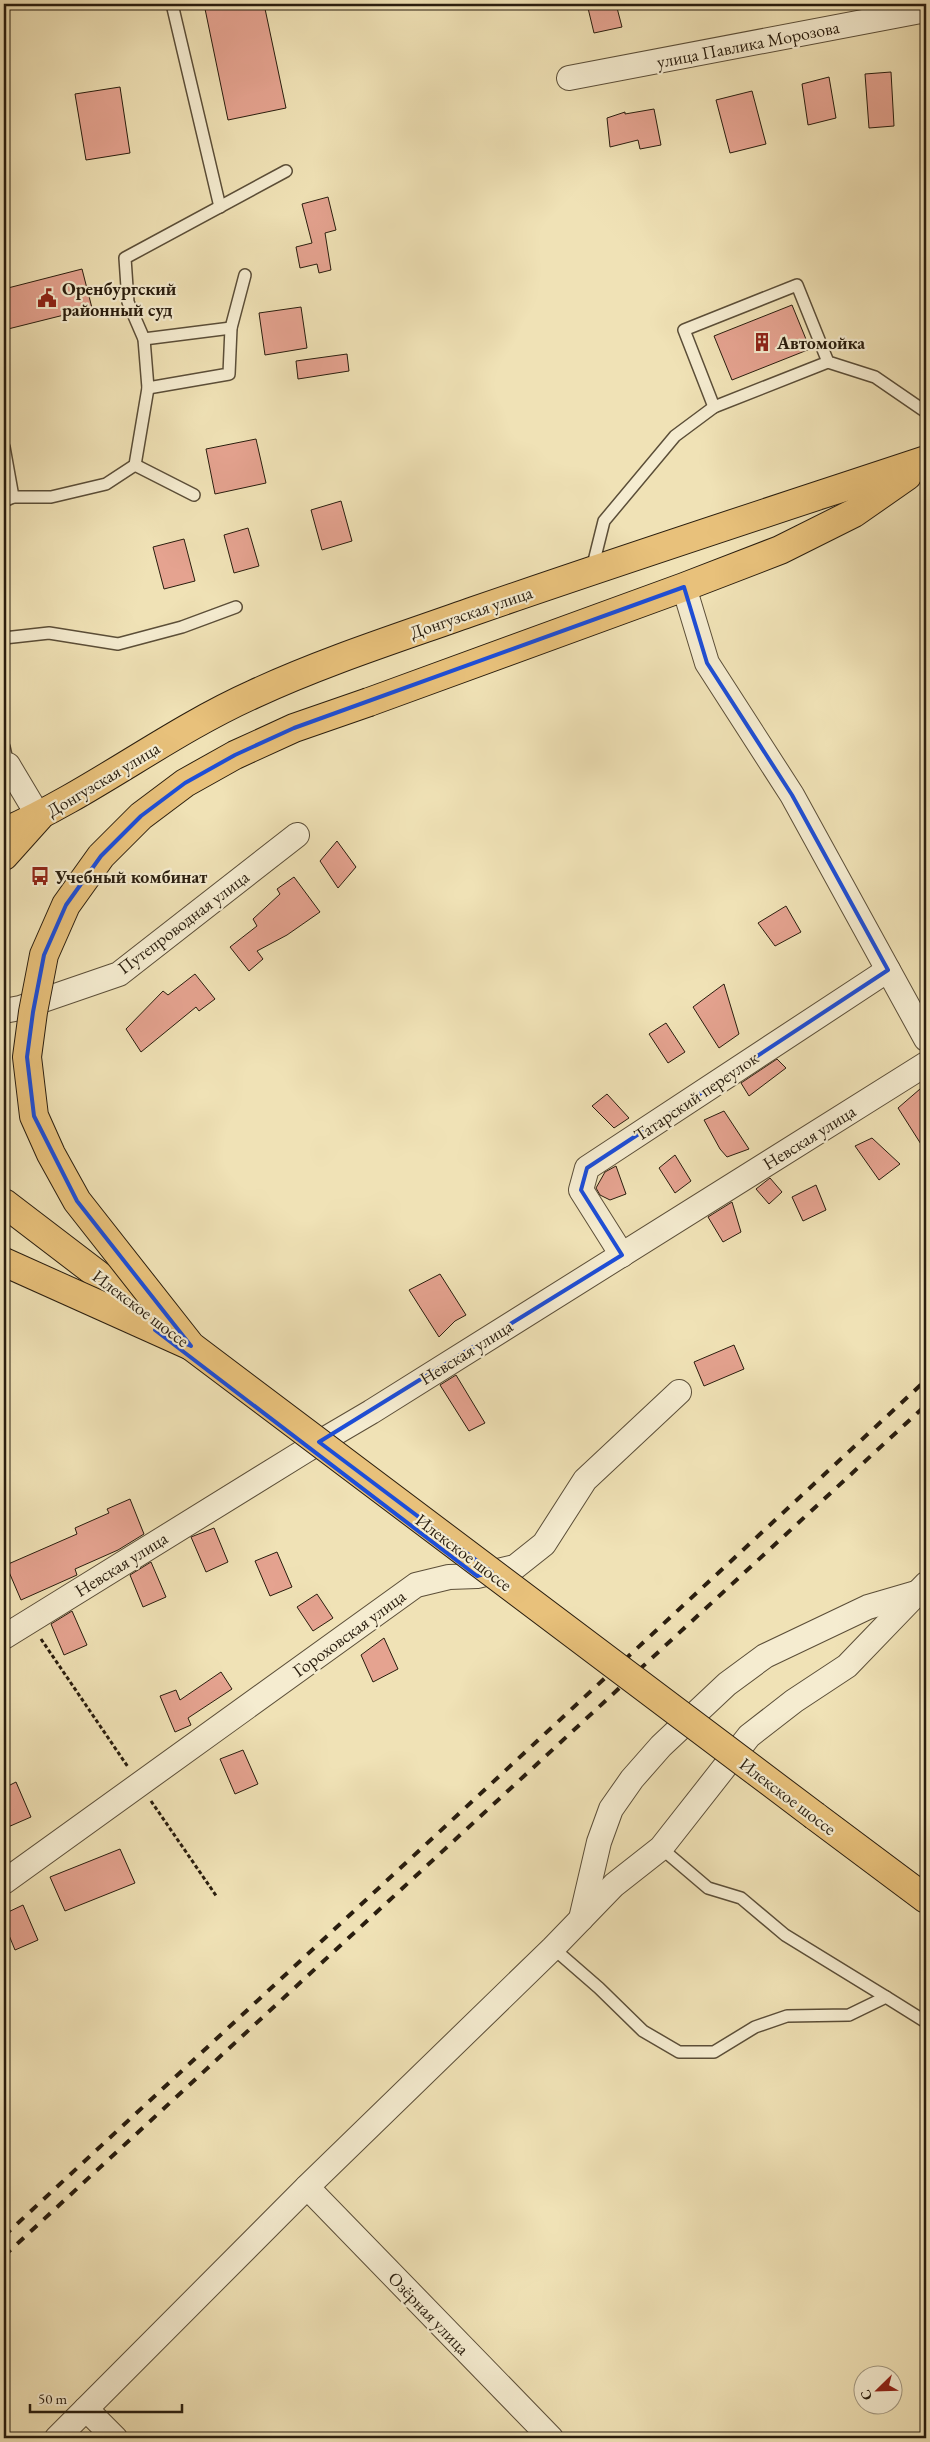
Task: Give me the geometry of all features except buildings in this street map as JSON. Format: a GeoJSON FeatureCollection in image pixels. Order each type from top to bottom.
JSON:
{"type":"FeatureCollection","features":[{"type":"Feature","properties":{"kind":"main road","name":"Донгузская улица"},"geometry":{"type":"LineString","coordinates":[[4,832],[39,817],[127,763],[252,694],[345,657],[591,570],[926,461]]}},
{"type":"Feature","properties":{"kind":"main road"},"geometry":{"type":"LineString","coordinates":[[191,1346],[77,1201],[51,1154],[34,1116],[27,1057],[44,955],[66,905],[101,856],[141,816],[185,783],[234,755],[294,728],[684,587],[780,550],[854,513],[926,461]]}},
{"type":"Feature","properties":{"kind":"main road","name":"Донгузская улица"},"geometry":{"type":"LineString","coordinates":[[4,856],[39,817]]}},
{"type":"Feature","properties":{"kind":"main road","name":"Илекское шоссе"},"geometry":{"type":"LineString","coordinates":[[4,1202],[191,1346],[926,1899]]}},
{"type":"Feature","properties":{"kind":"main road"},"geometry":{"type":"LineString","coordinates":[[4,1262],[191,1346]]}},
{"type":"Feature","properties":{"kind":"street","name":"улица Павлика Морозова"},"geometry":{"type":"LineString","coordinates":[[569,78],[926,10]]}},
{"type":"Feature","properties":{"kind":"street"},"geometry":{"type":"LineString","coordinates":[[684,587],[707,663],[792,795],[926,1038]]}},
{"type":"Feature","properties":{"kind":"street"},"geometry":{"type":"LineString","coordinates":[[5,760],[39,817]]}},
{"type":"Feature","properties":{"kind":"street","name":"Путепроводная улица"},"geometry":{"type":"LineString","coordinates":[[4,1011],[20,1008],[119,974],[297,835]]}},
{"type":"Feature","properties":{"kind":"street","name":"Татарский переулок"},"geometry":{"type":"LineString","coordinates":[[622,1255],[581,1190],[587,1168],[888,970]]}},
{"type":"Feature","properties":{"kind":"street","name":"Невская улица"},"geometry":{"type":"LineString","coordinates":[[4,1637],[371,1412],[926,1064]]}},
{"type":"Feature","properties":{"kind":"street"},"geometry":{"type":"LineString","coordinates":[[4,1212],[308,1449],[477,1576]]}},
{"type":"Feature","properties":{"kind":"street","name":"Гороховская улица"},"geometry":{"type":"LineString","coordinates":[[4,1882],[416,1585],[449,1577],[477,1576],[515,1567],[544,1544],[585,1480],[679,1392]]}},
{"type":"Feature","properties":{"kind":"street"},"geometry":{"type":"LineString","coordinates":[[57,2438],[307,2187],[553,1948],[614,1885],[661,1848],[749,1736],[794,1701],[847,1666],[922,1588]]}},
{"type":"Feature","properties":{"kind":"street"},"geometry":{"type":"LineString","coordinates":[[581,1920],[599,1842],[611,1809],[632,1779],[661,1746],[727,1684],[765,1656],[868,1607],[922,1588]]}},
{"type":"Feature","properties":{"kind":"street","name":"Озёрная улица"},"geometry":{"type":"LineString","coordinates":[[307,2187],[551,2438]]}},
{"type":"Feature","properties":{"kind":"street"},"geometry":{"type":"LineString","coordinates":[[86,2409],[115,2438]]}},
{"type":"Feature","properties":{"kind":"lane"},"geometry":{"type":"LineString","coordinates":[[172,4],[220,207]]}},
{"type":"Feature","properties":{"kind":"lane"},"geometry":{"type":"LineString","coordinates":[[4,447],[8,499],[51,497],[106,484],[135,466],[148,388],[144,339],[128,302],[125,258],[286,171]]}},
{"type":"Feature","properties":{"kind":"lane"},"geometry":{"type":"LineString","coordinates":[[148,388],[229,374],[231,328],[245,275]]}},
{"type":"Feature","properties":{"kind":"lane"},"geometry":{"type":"LineString","coordinates":[[714,408],[684,330],[797,285],[828,362]]}},
{"type":"Feature","properties":{"kind":"lane"},"geometry":{"type":"LineString","coordinates":[[144,339],[231,328]]}},
{"type":"Feature","properties":{"kind":"lane"},"geometry":{"type":"LineString","coordinates":[[591,570],[604,521],[675,436],[714,408],[828,362],[875,377],[926,412]]}},
{"type":"Feature","properties":{"kind":"lane"},"geometry":{"type":"LineString","coordinates":[[135,466],[194,495]]}},
{"type":"Feature","properties":{"kind":"lane"},"geometry":{"type":"LineString","coordinates":[[4,638],[49,633],[118,644],[182,627],[236,607]]}},
{"type":"Feature","properties":{"kind":"lane"},"geometry":{"type":"LineString","coordinates":[[661,1848],[708,1888],[741,1898],[785,1934],[926,2022]]}},
{"type":"Feature","properties":{"kind":"lane"},"geometry":{"type":"LineString","coordinates":[[553,1948],[599,1988],[642,2031],[679,2052],[714,2052],[754,2027],[787,2016],[849,2014],[886,1997]]}},
{"type":"Feature","properties":{"kind":"path"},"geometry":{"type":"LineString","coordinates":[[29,1620],[217,1897]]}},
{"type":"Feature","properties":{"kind":"highlighted area"},"geometry":{"type":"Polygon","coordinates":[[[684,587],[707,663],[792,795],[888,970],[587,1168],[581,1190],[622,1255],[319,1442],[492,1572],[477,1576],[155,1330],[191,1346],[77,1201],[34,1116],[27,1057],[33,1012],[44,955],[66,905],[101,856],[141,816],[185,783],[235,755],[294,728],[684,587]]]}},
{"type":"Feature","properties":{"kind":"railway"},"geometry":{"type":"LineString","coordinates":[[4,2236],[926,1380]]}},
{"type":"Feature","properties":{"kind":"railway"},"geometry":{"type":"LineString","coordinates":[[4,2256],[926,1405]]}},
{"type":"Feature","properties":{"kind":"place","name":"Оренбургский районный суд"},"geometry":{"type":"Point","coordinates":[47,298]}},
{"type":"Feature","properties":{"kind":"place","name":"Автомойка"},"geometry":{"type":"Point","coordinates":[762,342]}},
{"type":"Feature","properties":{"kind":"place","name":"Учебный комбинат"},"geometry":{"type":"Point","coordinates":[40,876]}}]}
